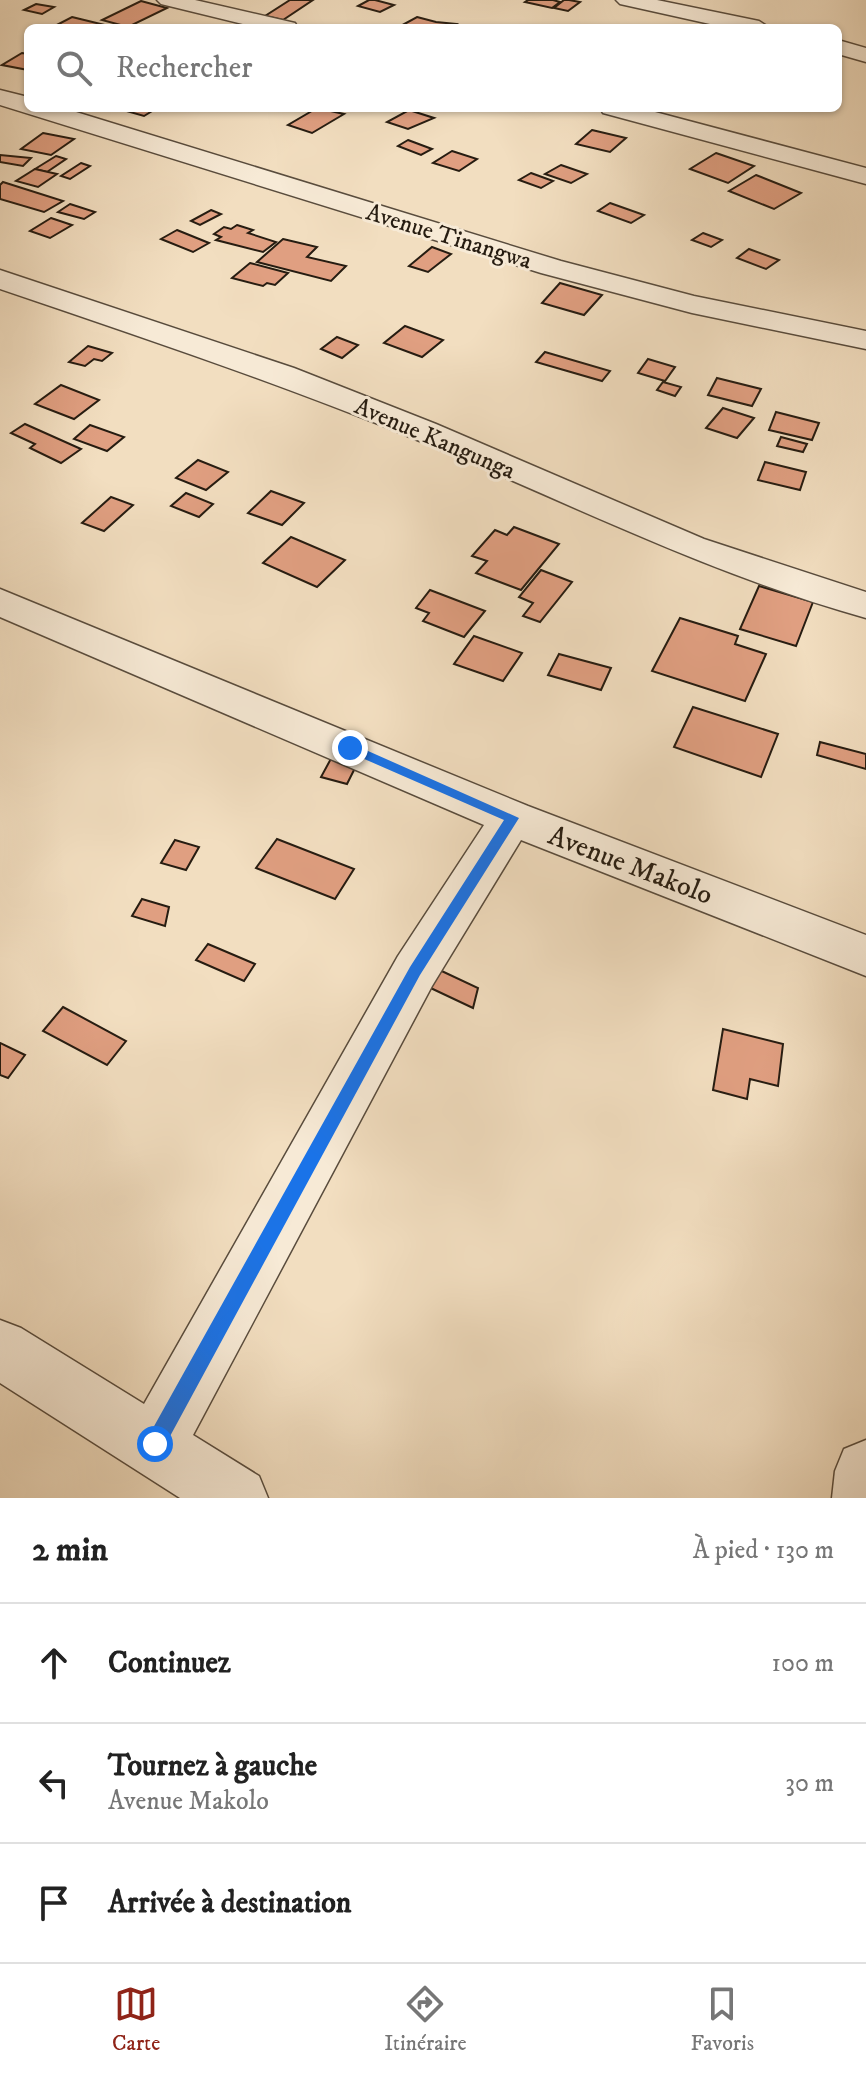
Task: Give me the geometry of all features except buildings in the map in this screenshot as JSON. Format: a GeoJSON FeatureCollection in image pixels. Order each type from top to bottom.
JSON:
{"type":"FeatureCollection","features":[{"type":"Feature","properties":{"kind":"street"},"geometry":{"type":"LineString","coordinates":[[168,0],[270,24]]}},
{"type":"Feature","properties":{"kind":"street"},"geometry":{"type":"LineString","coordinates":[[627,0],[740,24]]}},
{"type":"Feature","properties":{"kind":"street"},"geometry":{"type":"LineString","coordinates":[[842,48],[866,55]]}},
{"type":"Feature","properties":{"kind":"street"},"geometry":{"type":"LineString","coordinates":[[0,97],[24,104]]}},
{"type":"Feature","properties":{"kind":"street","name":"Avenue Tinangwa"},"geometry":{"type":"LineString","coordinates":[[51,112],[551,267],[692,304],[866,340]]}},
{"type":"Feature","properties":{"kind":"street"},"geometry":{"type":"LineString","coordinates":[[627,112],[866,176]]}},
{"type":"Feature","properties":{"kind":"street","name":"Avenue Kangunga"},"geometry":{"type":"LineString","coordinates":[[0,279],[283,375],[424,431],[677,541],[866,605]]}},
{"type":"Feature","properties":{"kind":"street","name":"Avenue Makolo"},"geometry":{"type":"LineString","coordinates":[[0,602],[512,818],[866,956]]}},
{"type":"Feature","properties":{"kind":"street"},"geometry":{"type":"LineString","coordinates":[[155,1444],[415,971],[512,818]]}},
{"type":"Feature","properties":{"kind":"street"},"geometry":{"type":"LineString","coordinates":[[0,1349],[237,1498]]}},
{"type":"Feature","properties":{"kind":"street"},"geometry":{"type":"LineString","coordinates":[[863,1498],[866,1471]]}},
{"type":"Feature","properties":{"kind":"route"},"geometry":{"type":"LineString","coordinates":[[155,1444],[415,971],[446,917],[512,818],[350,748]]}}]}
